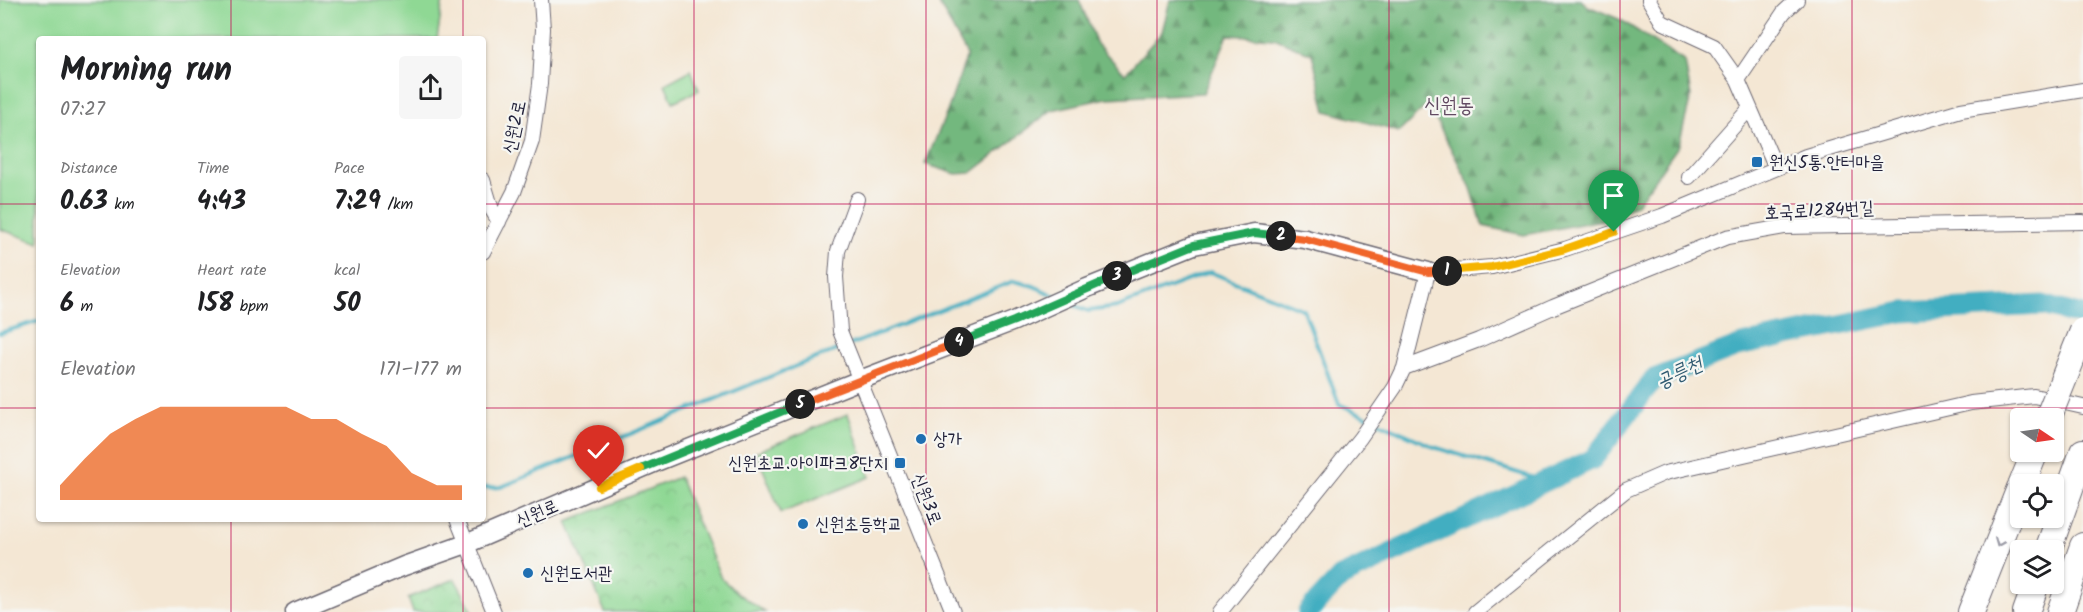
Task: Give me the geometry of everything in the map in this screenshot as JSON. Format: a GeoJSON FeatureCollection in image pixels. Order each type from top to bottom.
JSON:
{"type":"FeatureCollection","features":[{"type":"Feature","properties":{"kind":"highway"},"geometry":{"type":"LineString","coordinates":[[2052,408],[2083,331]]}},
{"type":"Feature","properties":{"kind":"highway"},"geometry":{"type":"LineString","coordinates":[[2052,540],[2080,462]]}},
{"type":"Feature","properties":{"kind":"highway"},"geometry":{"type":"LineString","coordinates":[[1971,612],[2027,472]]}},
{"type":"Feature","properties":{"kind":"highway"},"geometry":{"type":"LineString","coordinates":[[2060,612],[2083,546]]}},
{"type":"Feature","properties":{"kind":"highway"},"geometry":{"type":"LineString","coordinates":[[2026,612],[2032,594]]}},
{"type":"Feature","properties":{"kind":"street","name":"신원2로"},"geometry":{"type":"LineString","coordinates":[[486,246],[514,192],[532,141],[540,84],[543,29],[541,0]]}},
{"type":"Feature","properties":{"kind":"street"},"geometry":{"type":"LineString","coordinates":[[1649,0],[1662,22],[1714,46],[1738,80],[1776,168]]}},
{"type":"Feature","properties":{"kind":"street"},"geometry":{"type":"LineString","coordinates":[[1738,80],[1784,12],[1797,0]]}},
{"type":"Feature","properties":{"kind":"street","name":"호국로1284번길"},"geometry":{"type":"LineString","coordinates":[[1428,272],[1492,267],[1565,249],[1662,216],[1806,156],[1960,110],[2083,90]]}},
{"type":"Feature","properties":{"kind":"street"},"geometry":{"type":"LineString","coordinates":[[1689,177],[1750,108]]}},
{"type":"Feature","properties":{"kind":"street"},"geometry":{"type":"LineString","coordinates":[[486,190],[492,210],[499,222]]}},
{"type":"Feature","properties":{"kind":"street","name":"신원3로"},"geometry":{"type":"LineString","coordinates":[[857,199],[838,251],[836,277],[840,331],[953,612]]}},
{"type":"Feature","properties":{"kind":"street","name":"호국로1284번길"},"geometry":{"type":"LineString","coordinates":[[1404,368],[1479,340],[1553,307],[1727,237],[1784,226],[2083,222]]}},
{"type":"Feature","properties":{"kind":"street","name":"신원로"},"geometry":{"type":"LineString","coordinates":[[295,612],[404,566],[466,544],[857,373],[1014,321],[1087,288],[1194,245],[1254,233],[1305,239],[1428,272]]}},
{"type":"Feature","properties":{"kind":"street"},"geometry":{"type":"LineString","coordinates":[[1220,612],[1360,438],[1395,387],[1404,368],[1428,272]]}},
{"type":"Feature","properties":{"kind":"street"},"geometry":{"type":"LineString","coordinates":[[1475,612],[1626,490],[1665,473],[1971,403],[2034,396],[2083,407]]}},
{"type":"Feature","properties":{"kind":"street"},"geometry":{"type":"LineString","coordinates":[[459,522],[494,612]]}},
{"type":"Feature","properties":{"kind":"green space"},"geometry":{"type":"Polygon","coordinates":[[[0,0],[443,0],[437,36],[36,36],[36,242],[0,229],[0,0]]]}},
{"type":"Feature","properties":{"kind":"green space"},"geometry":{"type":"Polygon","coordinates":[[[937,0],[1079,0],[1097,44],[1125,74],[1162,32],[1170,0],[1581,0],[1588,6],[1621,20],[1685,62],[1691,96],[1679,145],[1637,204],[1607,219],[1524,235],[1483,226],[1471,188],[1428,104],[1399,132],[1326,111],[1312,54],[1274,38],[1228,35],[1203,93],[1107,98],[1052,110],[971,173],[956,174],[925,164],[947,112],[967,55],[937,0]]]}},
{"type":"Feature","properties":{"kind":"green space"},"geometry":{"type":"Polygon","coordinates":[[[691,70],[699,90],[673,102],[665,84],[691,70]]]}},
{"type":"Feature","properties":{"kind":"green space"},"geometry":{"type":"Polygon","coordinates":[[[848,414],[870,477],[781,513],[756,452],[848,414]]]}},
{"type":"Feature","properties":{"kind":"green space"},"geometry":{"type":"Polygon","coordinates":[[[679,477],[721,578],[737,593],[765,612],[605,612],[567,522],[679,477]]]}},
{"type":"Feature","properties":{"kind":"green space"},"geometry":{"type":"Polygon","coordinates":[[[455,579],[473,612],[413,612],[408,598],[455,579]]]}},
{"type":"Feature","properties":{"kind":"waterway"},"geometry":{"type":"LineString","coordinates":[[1069,303],[1088,311],[1117,307],[1210,272],[1304,310],[1339,404],[1434,447],[1544,481]]}},
{"type":"Feature","properties":{"kind":"waterway"},"geometry":{"type":"LineString","coordinates":[[486,488],[501,487],[801,364],[1014,281],[1034,286],[1055,296]]}},
{"type":"Feature","properties":{"kind":"waterway","name":"공릉천"},"geometry":{"type":"LineString","coordinates":[[1308,612],[1341,577],[1593,459],[1654,379],[1742,345],[1903,312],[2043,305],[2083,316]]}},
{"type":"Feature","properties":{"kind":"waterway"},"geometry":{"type":"LineString","coordinates":[[0,333],[36,322]]}},
{"type":"Feature","properties":{"kind":"place","name":"원신5통.안터마을"},"geometry":{"type":"Point","coordinates":[1757,162]}},
{"type":"Feature","properties":{"kind":"place","name":"상가"},"geometry":{"type":"Point","coordinates":[921,439]}},
{"type":"Feature","properties":{"kind":"place","name":"신원초교.아이파크8단지"},"geometry":{"type":"Point","coordinates":[900,463]}},
{"type":"Feature","properties":{"kind":"place","name":"신원초등학교"},"geometry":{"type":"Point","coordinates":[803,524]}},
{"type":"Feature","properties":{"kind":"place","name":"신원도서관"},"geometry":{"type":"Point","coordinates":[528,573]}},
{"type":"Feature","properties":{"kind":"district","name":"신원동"},"geometry":{"type":"Point","coordinates":[1449,105]}},
{"type":"Feature","properties":{"kind":"route"},"geometry":{"type":"LineString","coordinates":[[599,487],[860,380],[1014,321],[1087,288],[1194,245],[1254,233],[1305,239],[1428,272],[1492,267],[1565,249],[1614,232]]}}]}
